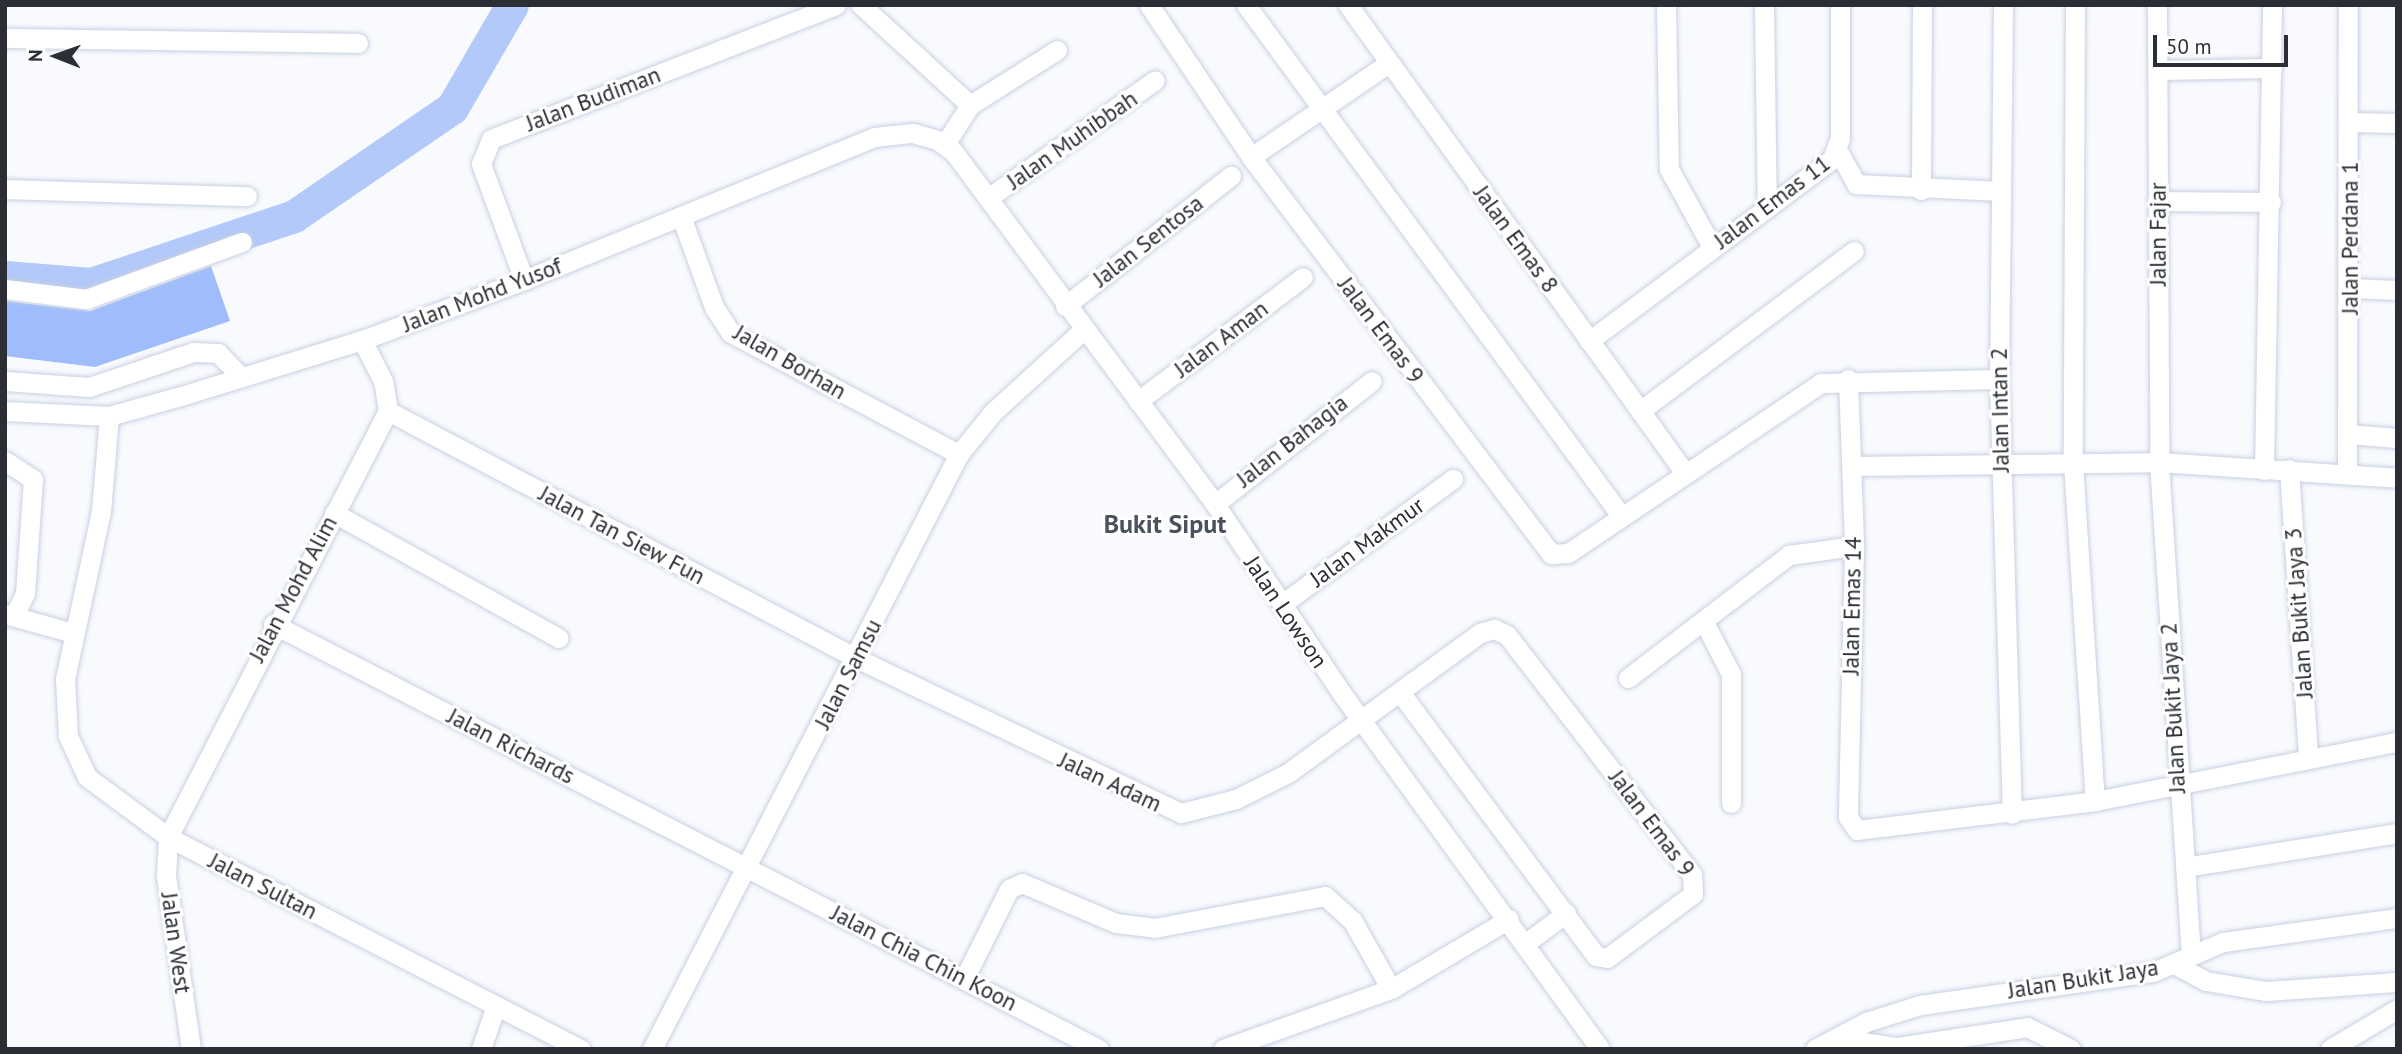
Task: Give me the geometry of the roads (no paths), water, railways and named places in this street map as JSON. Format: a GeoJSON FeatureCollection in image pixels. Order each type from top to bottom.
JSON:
{"type":"FeatureCollection","features":[{"type":"Feature","properties":{"kind":"street","name":"Jalan Budiman"},"geometry":{"type":"LineString","coordinates":[[524,280],[481,164],[491,139],[836,5]]}},
{"type":"Feature","properties":{"kind":"street"},"geometry":{"type":"LineString","coordinates":[[861,5],[970,105]]}},
{"type":"Feature","properties":{"kind":"street","name":"Jalan Emas 9"},"geometry":{"type":"LineString","coordinates":[[1149,5],[1251,157],[1551,554],[1568,552],[1622,517],[1804,390],[1848,379],[1999,379]]}},
{"type":"Feature","properties":{"kind":"street"},"geometry":{"type":"LineString","coordinates":[[1245,5],[1622,517]]}},
{"type":"Feature","properties":{"kind":"street","name":"Jalan Emas 8"},"geometry":{"type":"LineString","coordinates":[[1348,5],[1685,472]]}},
{"type":"Feature","properties":{"kind":"street"},"geometry":{"type":"LineString","coordinates":[[1666,5],[1669,169],[1712,247]]}},
{"type":"Feature","properties":{"kind":"street"},"geometry":{"type":"LineString","coordinates":[[1764,5],[1767,208]]}},
{"type":"Feature","properties":{"kind":"street","name":"Jalan Emas 11"},"geometry":{"type":"LineString","coordinates":[[1589,341],[1767,208],[1838,151],[1840,5]]}},
{"type":"Feature","properties":{"kind":"street"},"geometry":{"type":"LineString","coordinates":[[1920,190],[1922,5]]}},
{"type":"Feature","properties":{"kind":"street","name":"Jalan Intan 2"},"geometry":{"type":"LineString","coordinates":[[2003,5],[1999,379],[2012,814]]}},
{"type":"Feature","properties":{"kind":"street"},"geometry":{"type":"LineString","coordinates":[[2075,5],[2073,463],[2095,801]]}},
{"type":"Feature","properties":{"kind":"street","name":"Jalan Fajar"},"geometry":{"type":"LineString","coordinates":[[2157,5],[2159,463]]}},
{"type":"Feature","properties":{"kind":"street"},"geometry":{"type":"LineString","coordinates":[[2264,470],[2272,5]]}},
{"type":"Feature","properties":{"kind":"street","name":"Jalan Perdana 1"},"geometry":{"type":"LineString","coordinates":[[2347,471],[2351,289],[2348,5]]}},
{"type":"Feature","properties":{"kind":"street"},"geometry":{"type":"LineString","coordinates":[[5,38],[358,43]]}},
{"type":"Feature","properties":{"kind":"street"},"geometry":{"type":"LineString","coordinates":[[945,144],[970,105],[1057,50]]}},
{"type":"Feature","properties":{"kind":"street"},"geometry":{"type":"LineString","coordinates":[[1251,157],[1389,63]]}},
{"type":"Feature","properties":{"kind":"street"},"geometry":{"type":"LineString","coordinates":[[2158,70],[2272,68]]}},
{"type":"Feature","properties":{"kind":"street","name":"Jalan Muhibbah"},"geometry":{"type":"LineString","coordinates":[[988,198],[1155,80]]}},
{"type":"Feature","properties":{"kind":"street"},"geometry":{"type":"LineString","coordinates":[[2350,122],[2397,124]]}},
{"type":"Feature","properties":{"kind":"street","name":"Jalan Mohd Yusof"},"geometry":{"type":"LineString","coordinates":[[5,411],[109,416],[362,340],[524,280],[874,137],[913,133],[945,144]]}},
{"type":"Feature","properties":{"kind":"street","name":"Jalan Lowson"},"geometry":{"type":"LineString","coordinates":[[945,144],[1215,504],[1363,722],[1509,919],[1600,1049]]}},
{"type":"Feature","properties":{"kind":"street"},"geometry":{"type":"LineString","coordinates":[[1838,151],[1856,184],[1920,190],[2001,191]]}},
{"type":"Feature","properties":{"kind":"street","name":"Jalan Sentosa"},"geometry":{"type":"LineString","coordinates":[[1065,306],[1231,176]]}},
{"type":"Feature","properties":{"kind":"street"},"geometry":{"type":"LineString","coordinates":[[5,189],[247,196]]}},
{"type":"Feature","properties":{"kind":"street"},"geometry":{"type":"LineString","coordinates":[[2157,201],[2270,202]]}},
{"type":"Feature","properties":{"kind":"street","name":"Jalan Borhan"},"geometry":{"type":"LineString","coordinates":[[681,216],[714,307],[731,333],[959,454]]}},
{"type":"Feature","properties":{"kind":"street"},"geometry":{"type":"LineString","coordinates":[[5,289],[86,299],[242,242]]}},
{"type":"Feature","properties":{"kind":"street"},"geometry":{"type":"LineString","coordinates":[[1640,411],[1854,251]]}},
{"type":"Feature","properties":{"kind":"street","name":"Jalan Aman"},"geometry":{"type":"LineString","coordinates":[[1138,401],[1303,277]]}},
{"type":"Feature","properties":{"kind":"street"},"geometry":{"type":"LineString","coordinates":[[2351,289],[2397,290]]}},
{"type":"Feature","properties":{"kind":"street","name":"Jalan Samsu"},"geometry":{"type":"LineString","coordinates":[[652,1049],[959,454],[993,412],[1083,330]]}},
{"type":"Feature","properties":{"kind":"street"},"geometry":{"type":"LineString","coordinates":[[362,340],[383,381],[388,411]]}},
{"type":"Feature","properties":{"kind":"street"},"geometry":{"type":"LineString","coordinates":[[5,381],[89,387],[193,352],[218,353],[240,376]]}},
{"type":"Feature","properties":{"kind":"street","name":"Jalan Emas 14"},"geometry":{"type":"LineString","coordinates":[[1848,379],[1854,546],[1848,817],[1857,830],[2012,814]]}},
{"type":"Feature","properties":{"kind":"street","name":"Jalan Bahagia"},"geometry":{"type":"LineString","coordinates":[[1215,504],[1372,381]]}},
{"type":"Feature","properties":{"kind":"street","name":"Jalan Mohd Alim"},"geometry":{"type":"LineString","coordinates":[[168,837],[273,624],[388,411]]}},
{"type":"Feature","properties":{"kind":"street","name":"Jalan Tan Siew Fun"},"geometry":{"type":"LineString","coordinates":[[388,411],[856,658]]}},
{"type":"Feature","properties":{"kind":"street","name":"Jalan Sultan"},"geometry":{"type":"LineString","coordinates":[[109,416],[101,511],[73,633],[65,710],[76,757],[99,790],[168,837],[581,1049]]}},
{"type":"Feature","properties":{"kind":"street"},"geometry":{"type":"LineString","coordinates":[[2348,434],[2397,438]]}},
{"type":"Feature","properties":{"kind":"street"},"geometry":{"type":"LineString","coordinates":[[5,461],[33,479],[25,593],[10,614],[73,633]]}},
{"type":"Feature","properties":{"kind":"street"},"geometry":{"type":"LineString","coordinates":[[1852,466],[2159,463],[2264,470],[2347,471],[2397,478]]}},
{"type":"Feature","properties":{"kind":"street","name":"Jalan Bukit Jaya 2"},"geometry":{"type":"LineString","coordinates":[[2159,463],[2177,782],[2191,953]]}},
{"type":"Feature","properties":{"kind":"street","name":"Jalan Bukit Jaya 3"},"geometry":{"type":"LineString","coordinates":[[2289,469],[2308,757]]}},
{"type":"Feature","properties":{"kind":"street","name":"Jalan Makmur"},"geometry":{"type":"LineString","coordinates":[[1282,604],[1453,479]]}},
{"type":"Feature","properties":{"kind":"street"},"geometry":{"type":"LineString","coordinates":[[334,513],[559,638]]}},
{"type":"Feature","properties":{"kind":"street"},"geometry":{"type":"LineString","coordinates":[[1628,678],[1789,555],[1854,546]]}},
{"type":"Feature","properties":{"kind":"street"},"geometry":{"type":"LineString","coordinates":[[1704,622],[1731,674],[1731,803]]}},
{"type":"Feature","properties":{"kind":"street","name":"Jalan Richards"},"geometry":{"type":"LineString","coordinates":[[273,624],[748,867]]}},
{"type":"Feature","properties":{"kind":"street","name":"Jalan Emas 9"},"geometry":{"type":"LineString","coordinates":[[1363,722],[1480,633],[1494,629],[1507,635],[1697,882],[1693,894],[1607,958],[1596,956],[1401,694]]}},
{"type":"Feature","properties":{"kind":"street","name":"Jalan Adam"},"geometry":{"type":"LineString","coordinates":[[856,658],[1181,813],[1237,799],[1363,722]]}},
{"type":"Feature","properties":{"kind":"street"},"geometry":{"type":"LineString","coordinates":[[2012,814],[2095,801],[2177,782],[2397,742]]}},
{"type":"Feature","properties":{"kind":"street"},"geometry":{"type":"LineString","coordinates":[[2185,867],[2397,833]]}},
{"type":"Feature","properties":{"kind":"street","name":"Jalan West"},"geometry":{"type":"LineString","coordinates":[[168,837],[166,876],[191,1049]]}},
{"type":"Feature","properties":{"kind":"street","name":"Jalan Chia Chin Koon"},"geometry":{"type":"LineString","coordinates":[[748,867],[1099,1049]]}},
{"type":"Feature","properties":{"kind":"street"},"geometry":{"type":"LineString","coordinates":[[964,979],[1009,889],[1022,883],[1116,923],[1154,928],[1325,896],[1352,920],[1391,989]]}},
{"type":"Feature","properties":{"kind":"street"},"geometry":{"type":"LineString","coordinates":[[1526,943],[1566,914]]}},
{"type":"Feature","properties":{"kind":"street","name":"Jalan Bukit Jaya"},"geometry":{"type":"LineString","coordinates":[[1815,1049],[1920,1005],[2174,964],[2191,953],[2222,942],[2397,918]]}},
{"type":"Feature","properties":{"kind":"street"},"geometry":{"type":"LineString","coordinates":[[1223,1049],[1391,989],[1509,919]]}},
{"type":"Feature","properties":{"kind":"street"},"geometry":{"type":"LineString","coordinates":[[2174,964],[2206,981],[2266,991],[2397,982]]}},
{"type":"Feature","properties":{"kind":"street"},"geometry":{"type":"LineString","coordinates":[[481,1049],[496,1005]]}},
{"type":"Feature","properties":{"kind":"street"},"geometry":{"type":"LineString","coordinates":[[2330,1049],[2397,1009]]}},
{"type":"Feature","properties":{"kind":"street"},"geometry":{"type":"LineString","coordinates":[[1836,1038],[1879,1048],[1939,1045],[2027,1027],[2071,1049]]}},
{"type":"Feature","properties":{"kind":"waterway"},"geometry":{"type":"LineString","coordinates":[[5,277],[91,284],[294,216],[452,108],[512,5]]}},
{"type":"Feature","properties":{"kind":"district","name":"Bukit Siput"},"geometry":{"type":"Point","coordinates":[1165,524]}}]}
